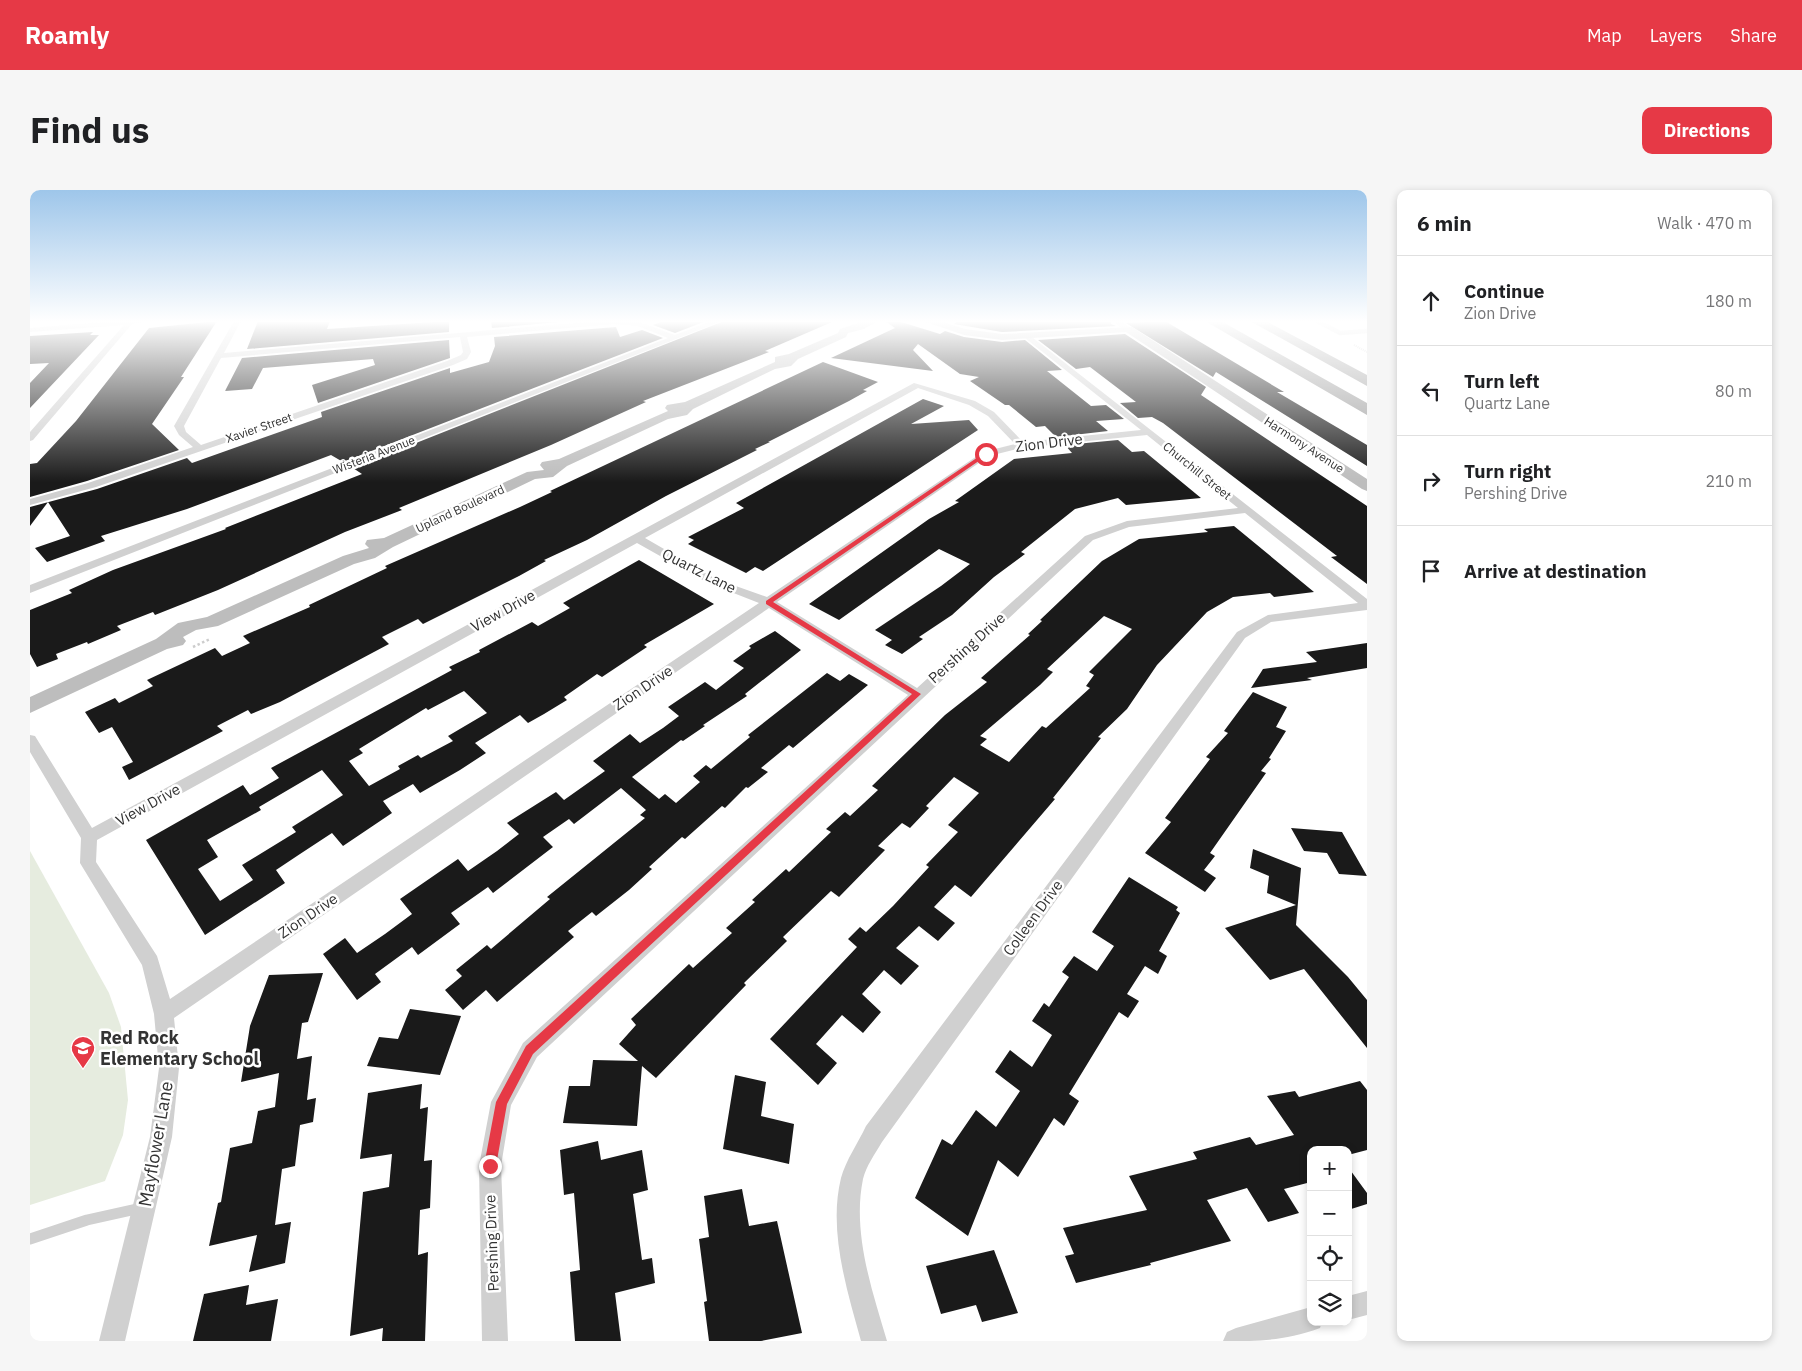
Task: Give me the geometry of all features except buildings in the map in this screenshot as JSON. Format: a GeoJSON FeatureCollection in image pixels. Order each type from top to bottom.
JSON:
{"type":"FeatureCollection","features":[{"type":"Feature","properties":{"kind":"highway"},"geometry":{"type":"LineString","coordinates":[[1303,375],[1367,410]]}},
{"type":"Feature","properties":{"kind":"highway"},"geometry":{"type":"LineString","coordinates":[[1304,375],[1315,381]]}},
{"type":"Feature","properties":{"kind":"highway"},"geometry":{"type":"LineString","coordinates":[[1355,375],[1367,381]]}},
{"type":"Feature","properties":{"kind":"street"},"geometry":{"type":"LineString","coordinates":[[30,438],[85,375]]}},
{"type":"Feature","properties":{"kind":"street"},"geometry":{"type":"LineString","coordinates":[[199,448],[182,433],[179,426],[208,375]]}},
{"type":"Feature","properties":{"kind":"street","name":"Xavier Street"},"geometry":{"type":"LineString","coordinates":[[30,502],[92,485],[412,375]]}},
{"type":"Feature","properties":{"kind":"street","name":"Wisteria Avenue"},"geometry":{"type":"LineString","coordinates":[[30,589],[581,375]]}},
{"type":"Feature","properties":{"kind":"street","name":"Upland Boulevard"},"geometry":{"type":"LineString","coordinates":[[30,706],[163,643],[195,636],[211,622],[349,560],[377,552],[387,543],[532,475],[548,474],[562,463],[664,416],[682,412],[688,406],[754,375]]}},
{"type":"Feature","properties":{"kind":"street","name":"Churchill Street"},"geometry":{"type":"LineString","coordinates":[[1076,375],[1367,605]]}},
{"type":"Feature","properties":{"kind":"street","name":"Harmony Avenue"},"geometry":{"type":"LineString","coordinates":[[1198,375],[1367,486]]}},
{"type":"Feature","properties":{"kind":"street","name":"View Drive"},"geometry":{"type":"LineString","coordinates":[[89,837],[917,385],[957,398],[985,411],[1021,445]]}},
{"type":"Feature","properties":{"kind":"street","name":"Zion Drive"},"geometry":{"type":"LineString","coordinates":[[164,1014],[986,454],[1021,445],[1148,432]]}},
{"type":"Feature","properties":{"kind":"street","name":"Pershing Drive"},"geometry":{"type":"LineString","coordinates":[[495,1341],[490,1166],[501,1102],[530,1050],[1089,538],[1127,524],[1245,510]]}},
{"type":"Feature","properties":{"kind":"street","name":"Quartz Lane"},"geometry":{"type":"LineString","coordinates":[[636,538],[712,581],[768,602],[917,694]]}},
{"type":"Feature","properties":{"kind":"street","name":"Colleen Drive"},"geometry":{"type":"LineString","coordinates":[[874,1341],[857,1282],[850,1216],[852,1178],[874,1134],[1242,635],[1268,619],[1367,605]]}},
{"type":"Feature","properties":{"kind":"street"},"geometry":{"type":"LineString","coordinates":[[30,740],[89,837]]}},
{"type":"Feature","properties":{"kind":"street","name":"Mayflower Lane"},"geometry":{"type":"LineString","coordinates":[[89,837],[88,863],[150,962],[164,1014],[169,1068],[161,1136],[146,1207],[112,1341]]}},
{"type":"Feature","properties":{"kind":"street"},"geometry":{"type":"LineString","coordinates":[[1352,1307],[1367,1303]]}},
{"type":"Feature","properties":{"kind":"street"},"geometry":{"type":"LineString","coordinates":[[1236,1341],[1307,1320]]}},
{"type":"Feature","properties":{"kind":"lane"},"geometry":{"type":"LineString","coordinates":[[30,1239],[87,1220],[146,1207]]}},
{"type":"Feature","properties":{"kind":"shaded area","name":"Red Rock Elementary School"},"geometry":{"type":"Polygon","coordinates":[[[30,851],[109,993],[121,1027],[128,1100],[123,1135],[105,1181],[30,1205],[30,851]]]}},
{"type":"Feature","properties":{"kind":"place","name":"Red Rock Elementary School"},"geometry":{"type":"Point","coordinates":[83,1069]}},
{"type":"Feature","properties":{"kind":"route"},"geometry":{"type":"LineString","coordinates":[[490,1166],[501,1102],[530,1050],[917,694],[768,602],[986,454]]}}]}
